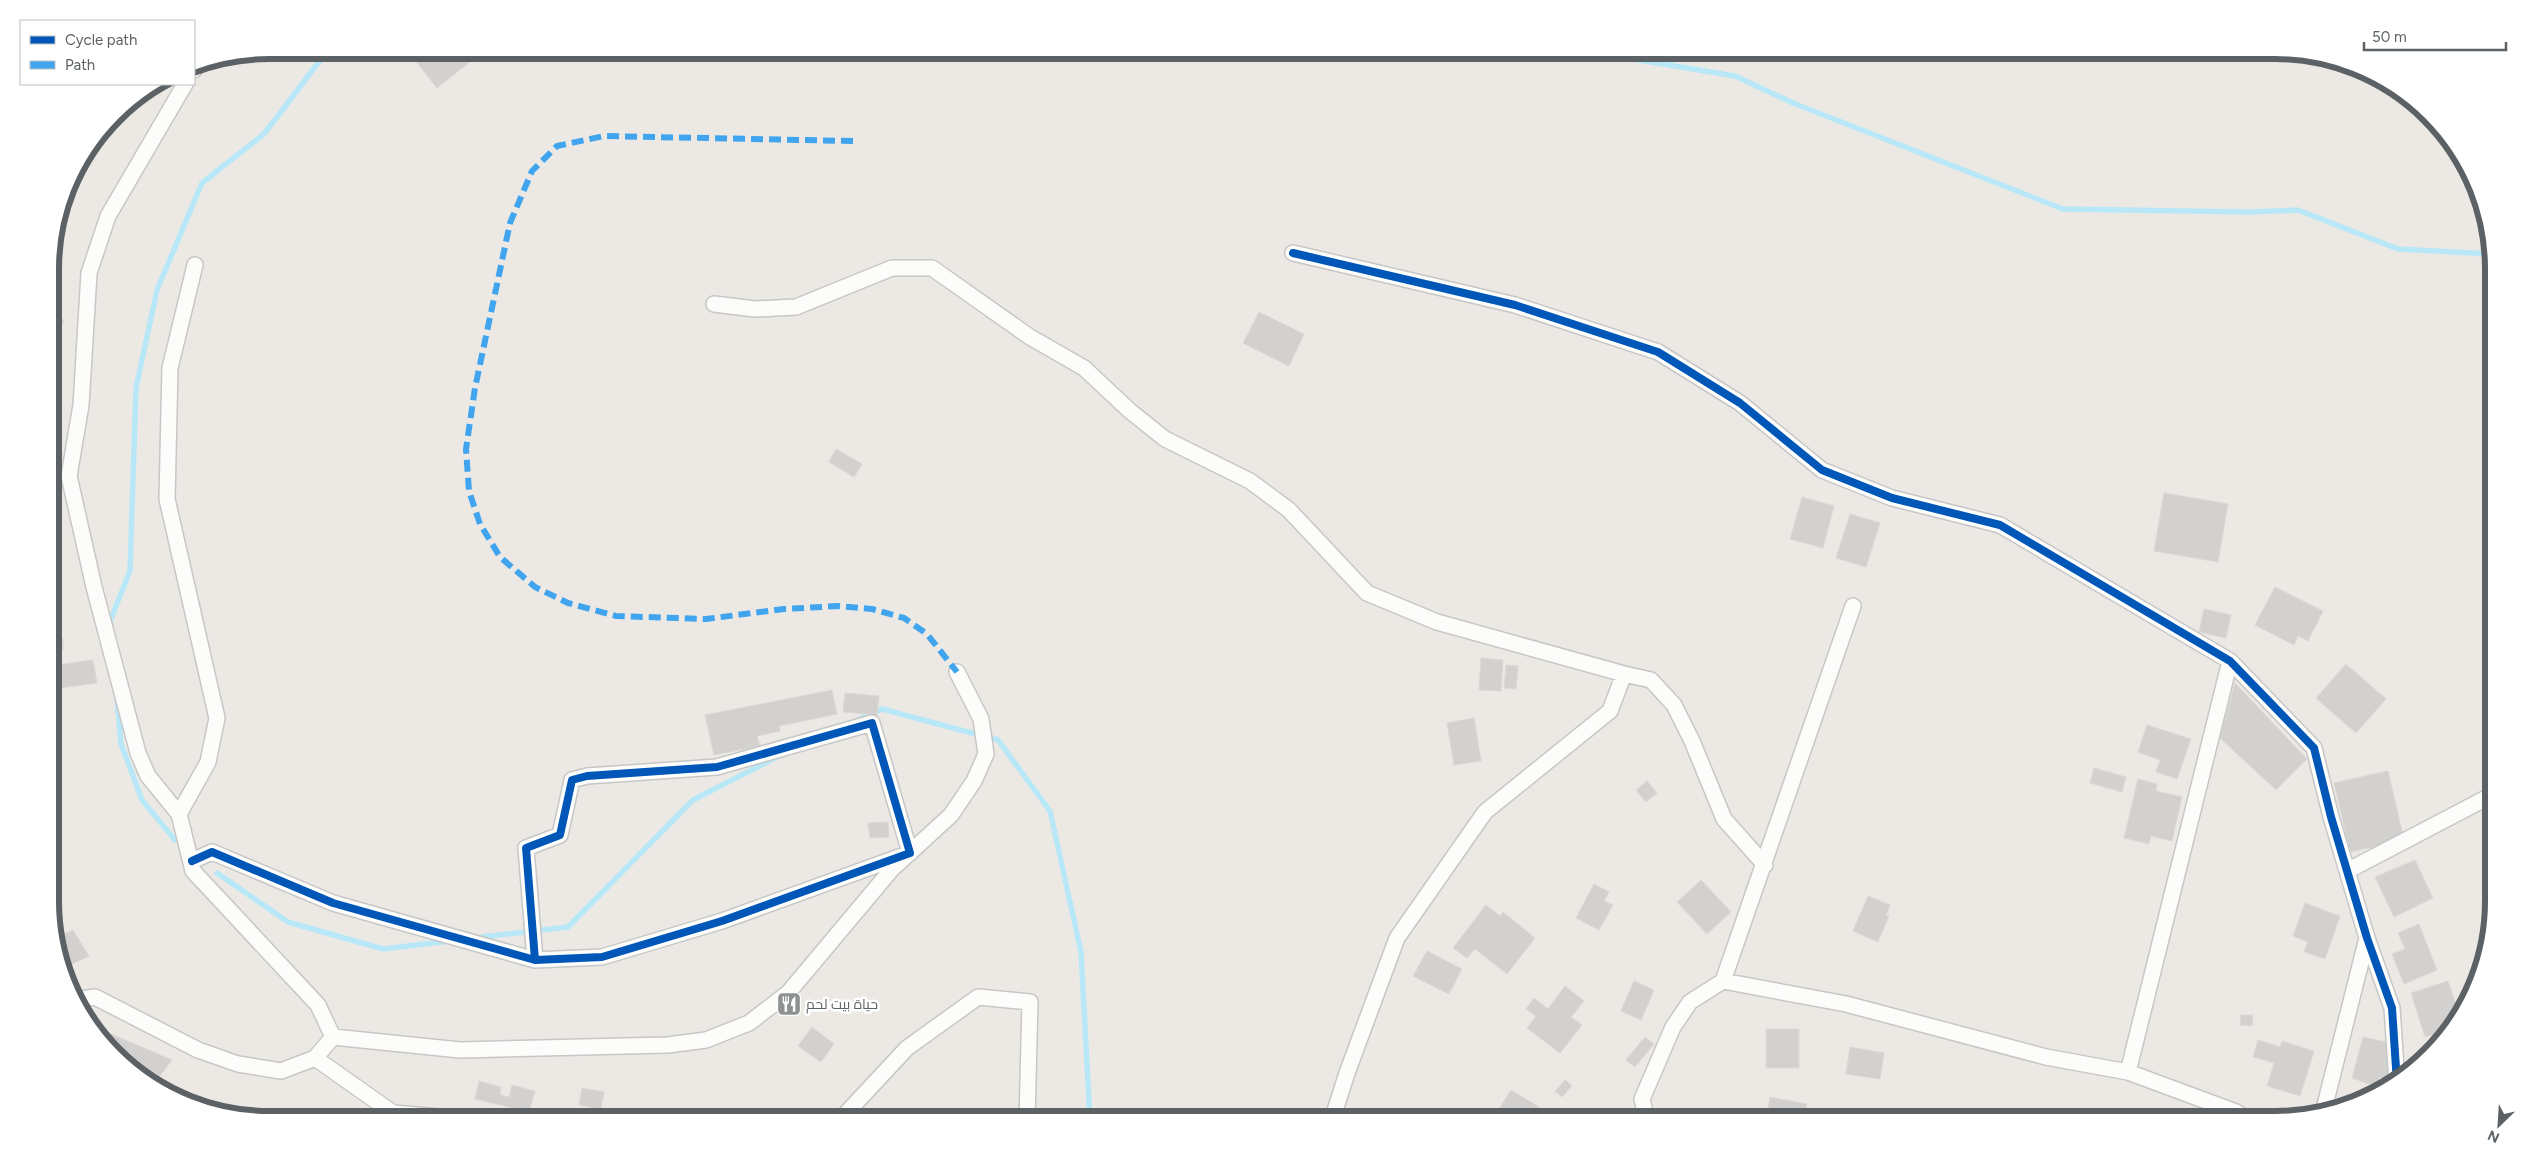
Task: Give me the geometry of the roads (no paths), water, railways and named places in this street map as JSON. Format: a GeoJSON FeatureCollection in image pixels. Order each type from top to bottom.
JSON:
{"type":"FeatureCollection","features":[{"type":"Feature","properties":{"kind":"street"},"geometry":{"type":"LineString","coordinates":[[184,85],[108,216],[89,273],[81,405],[69,476],[94,587],[138,753],[148,776],[179,814],[193,871],[318,1005],[333,1037]]}},
{"type":"Feature","properties":{"kind":"street"},"geometry":{"type":"LineString","coordinates":[[1293,253],[1515,305],[1658,352],[1740,403],[1822,470],[1892,498],[2000,525],[2230,661],[2314,748],[2367,938],[2392,1008],[2396,1073]]}},
{"type":"Feature","properties":{"kind":"street"},"geometry":{"type":"LineString","coordinates":[[179,814],[208,762],[218,718],[167,499],[170,368],[196,265]]}},
{"type":"Feature","properties":{"kind":"street"},"geometry":{"type":"LineString","coordinates":[[714,304],[756,309],[796,308],[892,268],[932,268],[1030,336],[1084,368],[1130,412],[1166,439],[1250,481],[1289,510],[1368,593],[1437,622],[1651,680],[1674,706],[1692,741],[1724,819],[1764,865]]}},
{"type":"Feature","properties":{"kind":"street"},"geometry":{"type":"LineString","coordinates":[[1645,1111],[1642,1099],[1673,1027],[1690,1002],[1723,981],[1853,606]]}},
{"type":"Feature","properties":{"kind":"street"},"geometry":{"type":"LineString","coordinates":[[2128,1072],[2230,661]]}},
{"type":"Feature","properties":{"kind":"street"},"geometry":{"type":"LineString","coordinates":[[333,1037],[460,1050],[668,1045],[706,1040],[749,1023],[788,993],[892,869],[951,815],[974,781],[986,754],[981,719],[957,672]]}},
{"type":"Feature","properties":{"kind":"street"},"geometry":{"type":"LineString","coordinates":[[1335,1111],[1397,938],[1485,812],[1610,712],[1624,674]]}},
{"type":"Feature","properties":{"kind":"street"},"geometry":{"type":"LineString","coordinates":[[536,960],[526,848],[560,835],[572,780],[586,776],[717,766],[872,723],[910,853]]}},
{"type":"Feature","properties":{"kind":"street"},"geometry":{"type":"LineString","coordinates":[[2347,871],[2485,799]]}},
{"type":"Feature","properties":{"kind":"street"},"geometry":{"type":"LineString","coordinates":[[192,861],[212,852],[333,903],[536,960],[602,957],[722,921],[910,853]]}},
{"type":"Feature","properties":{"kind":"street"},"geometry":{"type":"LineString","coordinates":[[2325,1105],[2367,938]]}},
{"type":"Feature","properties":{"kind":"street"},"geometry":{"type":"LineString","coordinates":[[1723,981],[1846,1004],[2046,1057],[2128,1072],[2233,1111]]}},
{"type":"Feature","properties":{"kind":"street"},"geometry":{"type":"LineString","coordinates":[[83,999],[95,997],[198,1050],[238,1064],[282,1071],[315,1058],[333,1037]]}},
{"type":"Feature","properties":{"kind":"street"},"geometry":{"type":"LineString","coordinates":[[849,1111],[906,1048],[978,997],[1030,1002],[1027,1111]]}},
{"type":"Feature","properties":{"kind":"street"},"geometry":{"type":"LineString","coordinates":[[315,1058],[390,1111]]}},
{"type":"Feature","properties":{"kind":"waterway"},"geometry":{"type":"LineString","coordinates":[[111,627],[110,621],[130,571],[136,388],[157,290],[202,183],[264,134],[321,59]]}},
{"type":"Feature","properties":{"kind":"waterway"},"geometry":{"type":"LineString","coordinates":[[1633,59],[1735,76],[1793,103],[2063,209],[2249,212],[2298,210],[2398,249],[2485,254]]}},
{"type":"Feature","properties":{"kind":"waterway"},"geometry":{"type":"LineString","coordinates":[[117,698],[121,744],[142,800],[175,840]]}},
{"type":"Feature","properties":{"kind":"waterway"},"geometry":{"type":"LineString","coordinates":[[855,721],[882,709],[998,740],[1050,811],[1081,952],[1090,1111]]}},
{"type":"Feature","properties":{"kind":"waterway"},"geometry":{"type":"LineString","coordinates":[[474,938],[568,927],[693,800],[781,755]]}},
{"type":"Feature","properties":{"kind":"waterway"},"geometry":{"type":"LineString","coordinates":[[217,873],[288,922],[383,949],[450,941]]}},
{"type":"Feature","properties":{"kind":"place","name":"حياة بيت لحم"},"geometry":{"type":"Point","coordinates":[789,1004]}}]}
